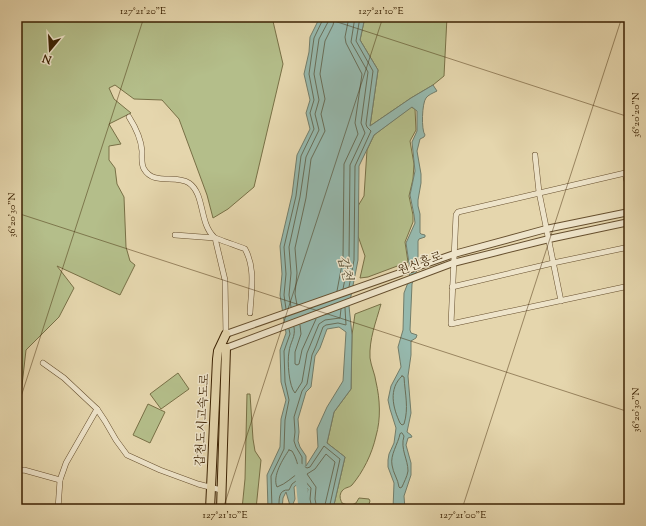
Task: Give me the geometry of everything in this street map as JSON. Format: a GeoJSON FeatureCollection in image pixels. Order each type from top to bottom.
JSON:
{"type":"FeatureCollection","features":[{"type":"Feature","properties":{"kind":"main road","name":"갑천도시고속도로"},"geometry":{"type":"LineString","coordinates":[[210,509],[217,359],[218,351],[226,334]]}},
{"type":"Feature","properties":{"kind":"main road","name":"갑천도시고속도로"},"geometry":{"type":"LineString","coordinates":[[221,509],[226,348]]}},
{"type":"Feature","properties":{"kind":"street"},"geometry":{"type":"LineString","coordinates":[[129,117],[136,127],[140,140],[143,168],[149,175],[155,178],[182,180],[189,183],[196,189],[206,226],[215,238],[225,280],[226,348]]}},
{"type":"Feature","properties":{"kind":"street"},"geometry":{"type":"LineString","coordinates":[[535,155],[539,192],[561,301]]}},
{"type":"Feature","properties":{"kind":"street"},"geometry":{"type":"LineString","coordinates":[[629,190],[625,174],[539,192],[458,212],[456,215],[451,324],[629,286]]}},
{"type":"Feature","properties":{"kind":"street","name":"원신흥로"},"geometry":{"type":"LineString","coordinates":[[226,334],[454,254],[546,229],[629,212]]}},
{"type":"Feature","properties":{"kind":"street","name":"원신흥로"},"geometry":{"type":"LineString","coordinates":[[226,348],[248,338],[453,263],[548,239],[629,222]]}},
{"type":"Feature","properties":{"kind":"street"},"geometry":{"type":"LineString","coordinates":[[175,235],[215,238],[245,249],[250,258],[252,272],[250,313]]}},
{"type":"Feature","properties":{"kind":"street"},"geometry":{"type":"LineString","coordinates":[[452,288],[553,263],[629,247]]}},
{"type":"Feature","properties":{"kind":"street"},"geometry":{"type":"LineString","coordinates":[[43,363],[64,378],[97,409],[127,455],[160,470],[211,488],[221,490]]}},
{"type":"Feature","properties":{"kind":"street"},"geometry":{"type":"LineString","coordinates":[[58,509],[60,480],[66,463],[97,409]]}},
{"type":"Feature","properties":{"kind":"street"},"geometry":{"type":"LineString","coordinates":[[17,471],[24,470],[60,480]]}},
{"type":"Feature","properties":{"kind":"green space"},"geometry":{"type":"Polygon","coordinates":[[[17,17],[272,17],[283,64],[254,187],[228,209],[213,218],[207,195],[179,119],[162,100],[134,99],[115,85],[109,88],[114,99],[131,113],[109,124],[121,144],[109,146],[109,160],[115,168],[117,184],[124,197],[126,247],[130,261],[135,265],[120,295],[57,266],[74,288],[59,317],[26,350],[21,394],[17,404],[17,17]]]}},
{"type":"Feature","properties":{"kind":"green space"},"geometry":{"type":"Polygon","coordinates":[[[365,17],[447,17],[444,76],[433,85],[370,126],[378,70],[360,40],[365,17]]]}},
{"type":"Feature","properties":{"kind":"green space"},"geometry":{"type":"Polygon","coordinates":[[[411,107],[415,109],[416,130],[410,141],[414,164],[413,179],[409,196],[413,222],[405,242],[408,262],[368,277],[360,278],[365,256],[358,236],[358,206],[364,196],[367,150],[374,135],[411,107]]]}},
{"type":"Feature","properties":{"kind":"green space"},"geometry":{"type":"Polygon","coordinates":[[[381,304],[373,331],[370,351],[370,358],[379,402],[378,429],[370,456],[363,469],[352,485],[343,490],[340,494],[342,503],[350,506],[352,509],[333,509],[345,457],[327,443],[334,412],[351,389],[352,335],[355,314],[381,304]]]}},
{"type":"Feature","properties":{"kind":"green space"},"geometry":{"type":"Polygon","coordinates":[[[178,373],[189,389],[161,409],[150,394],[178,373]]]}},
{"type":"Feature","properties":{"kind":"green space"},"geometry":{"type":"Polygon","coordinates":[[[247,394],[250,394],[255,451],[261,460],[256,509],[242,509],[245,479],[247,394]]]}},
{"type":"Feature","properties":{"kind":"green space"},"geometry":{"type":"Polygon","coordinates":[[[148,404],[165,412],[150,443],[133,435],[148,404]]]}},
{"type":"Feature","properties":{"kind":"green space"},"geometry":{"type":"Polygon","coordinates":[[[359,498],[369,499],[370,501],[367,509],[354,509],[352,505],[356,503],[359,498]]]}},
{"type":"Feature","properties":{"kind":"water"},"geometry":{"type":"Polygon","coordinates":[[[320,17],[365,17],[360,40],[378,70],[370,126],[433,85],[437,91],[428,96],[425,101],[423,122],[425,135],[420,139],[417,151],[421,174],[418,200],[420,233],[425,235],[425,237],[419,239],[418,241],[418,267],[412,284],[410,330],[411,333],[417,335],[416,338],[411,341],[408,376],[411,413],[407,432],[412,437],[408,438],[406,445],[411,463],[411,475],[404,496],[405,509],[393,509],[394,483],[388,467],[388,460],[394,443],[396,428],[388,400],[391,386],[401,367],[398,347],[403,330],[404,293],[409,280],[410,270],[406,243],[415,223],[410,195],[415,171],[412,142],[417,131],[417,111],[412,107],[374,135],[359,166],[358,260],[349,306],[352,335],[351,389],[334,412],[327,443],[345,457],[333,509],[308,509],[306,499],[308,489],[300,482],[294,487],[295,499],[291,509],[286,492],[283,498],[282,509],[268,509],[267,475],[280,447],[281,419],[286,400],[281,382],[280,350],[286,333],[280,295],[282,274],[280,246],[292,195],[297,155],[310,129],[306,113],[310,100],[304,74],[309,52],[310,37],[320,17]],[[339,327],[327,329],[320,348],[315,356],[311,387],[306,392],[298,419],[298,441],[306,456],[306,466],[318,447],[317,429],[327,407],[343,381],[346,332],[339,327]]]}},
{"type":"Feature","properties":{"kind":"waterway","name":"갑천"},"geometry":{"type":"LineString","coordinates":[[300,469],[304,509]]}}]}
